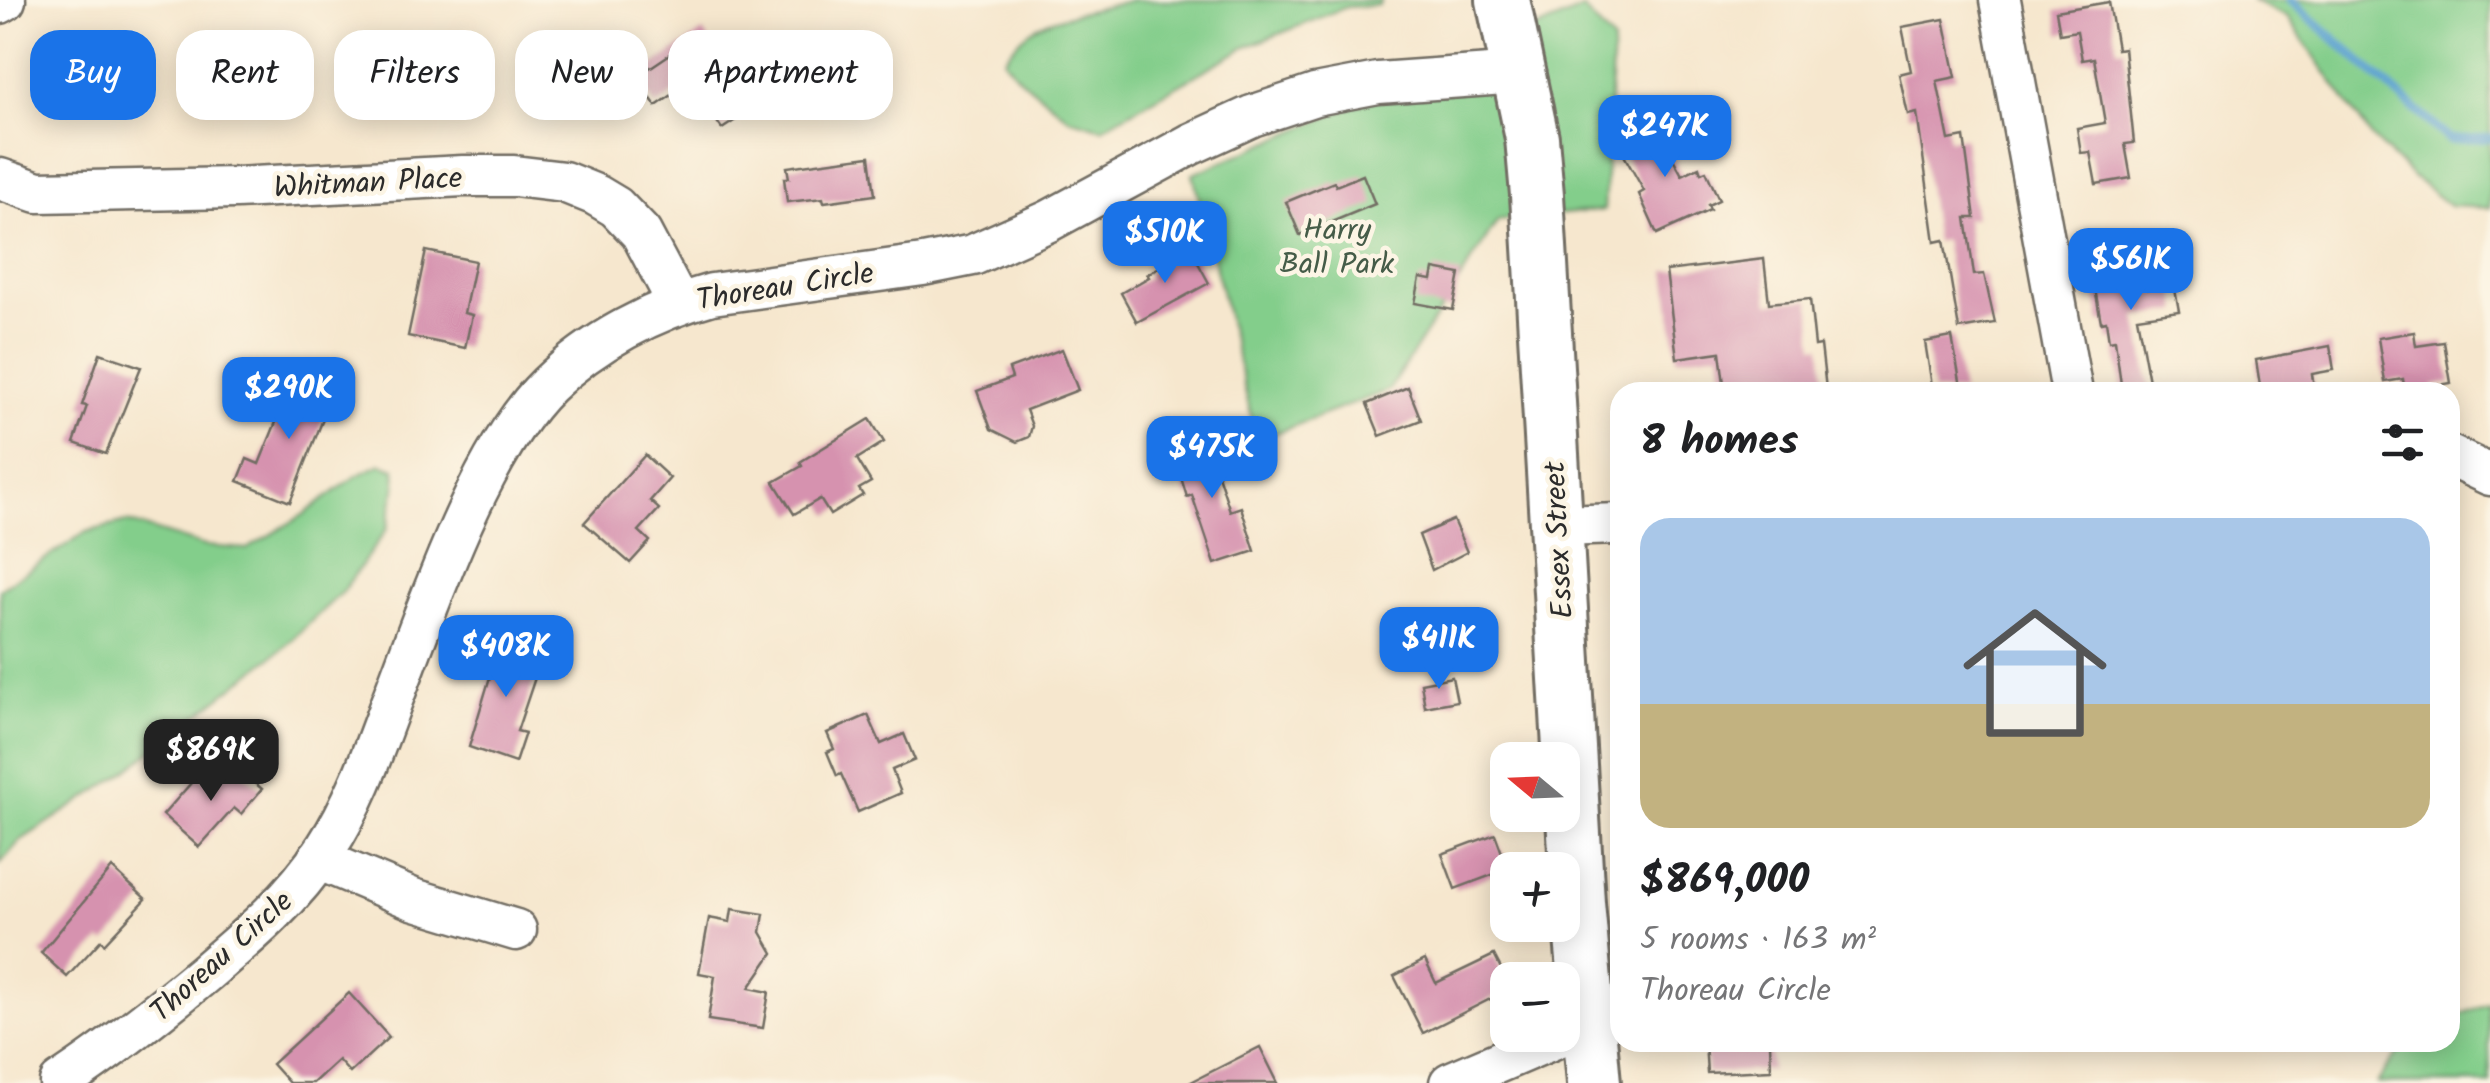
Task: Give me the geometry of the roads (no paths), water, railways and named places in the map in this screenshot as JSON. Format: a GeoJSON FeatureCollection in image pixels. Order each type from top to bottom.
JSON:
{"type":"FeatureCollection","features":[{"type":"Feature","properties":{"kind":"main road","name":"Essex Street"},"geometry":{"type":"LineString","coordinates":[[1502,0],[1532,138],[1538,195],[1558,526],[1568,962]]}},
{"type":"Feature","properties":{"kind":"main road","name":"Essex Street"},"geometry":{"type":"LineString","coordinates":[[1580,1052],[1594,1083]]}},
{"type":"Feature","properties":{"kind":"street"},"geometry":{"type":"LineString","coordinates":[[2000,0],[2070,382]]}},
{"type":"Feature","properties":{"kind":"street","name":"Thoreau Circle"},"geometry":{"type":"LineString","coordinates":[[60,1083],[151,1019],[261,926],[300,886],[352,802],[468,513],[495,459],[546,386],[617,333],[678,303],[750,287],[973,255],[1049,222],[1191,144],[1252,116],[1315,95],[1378,83],[1519,72]]}},
{"type":"Feature","properties":{"kind":"street","name":"Whitman Place"},"geometry":{"type":"LineString","coordinates":[[0,179],[38,192],[236,188],[463,176],[514,176],[564,182],[616,207],[640,234],[678,303]]}},
{"type":"Feature","properties":{"kind":"street"},"geometry":{"type":"LineString","coordinates":[[2460,461],[2490,475]]}},
{"type":"Feature","properties":{"kind":"street"},"geometry":{"type":"LineString","coordinates":[[1558,526],[1610,524]]}},
{"type":"Feature","properties":{"kind":"street"},"geometry":{"type":"LineString","coordinates":[[318,859],[414,899],[516,930]]}},
{"type":"Feature","properties":{"kind":"street"},"geometry":{"type":"LineString","coordinates":[[1450,1083],[1522,1052]]}},
{"type":"Feature","properties":{"kind":"waterway"},"geometry":{"type":"LineString","coordinates":[[2290,0],[2450,140],[2490,138]]}},
{"type":"Feature","properties":{"kind":"park label","name":"Harry Ball Park"},"geometry":{"type":"Point","coordinates":[1337,246]}}]}
